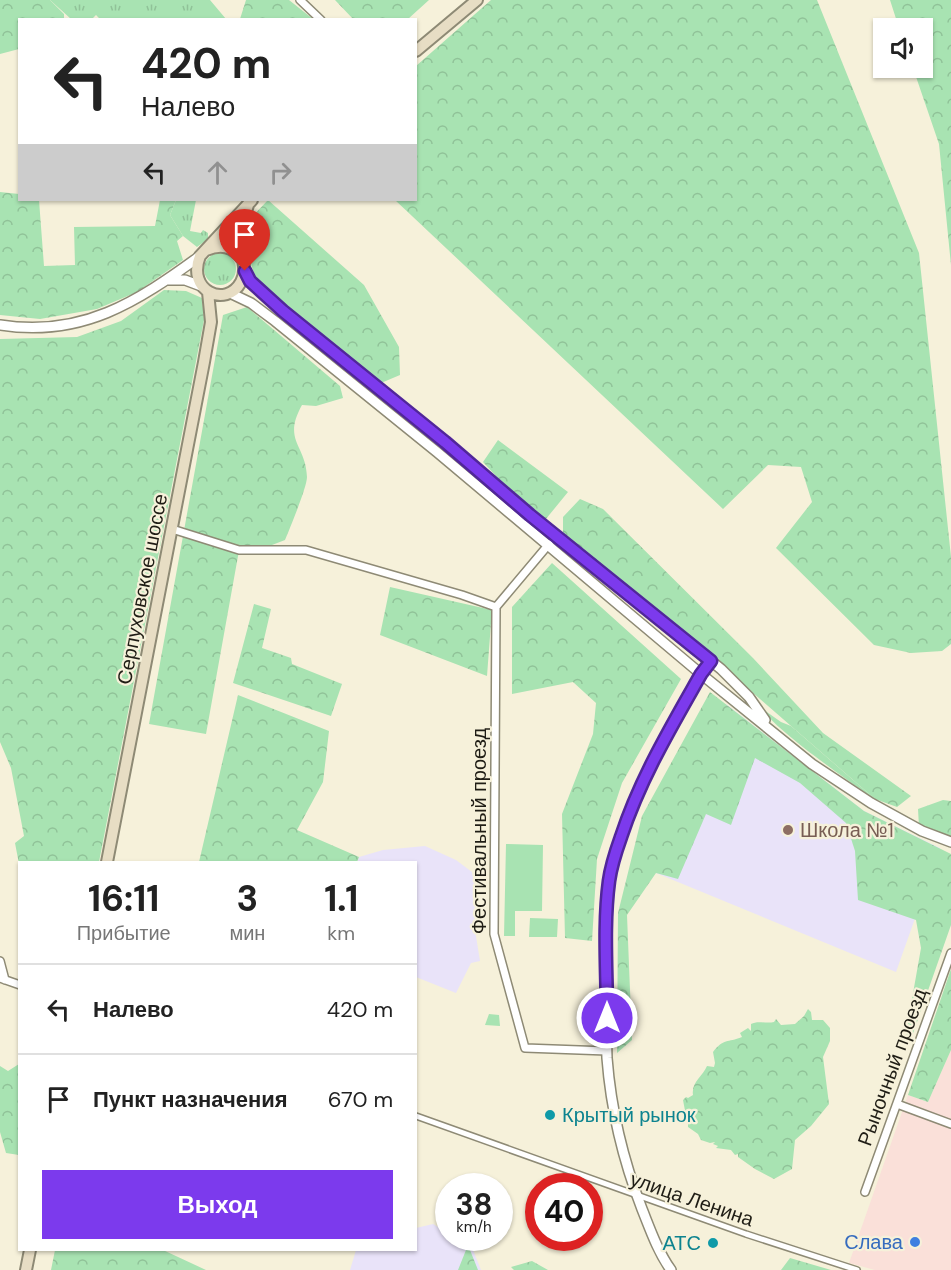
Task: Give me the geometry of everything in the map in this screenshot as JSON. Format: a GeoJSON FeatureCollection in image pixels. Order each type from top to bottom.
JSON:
{"type":"FeatureCollection","features":[{"type":"Feature","properties":{"kind":"main road"},"geometry":{"type":"LineString","coordinates":[[417,50],[477,0]]}},
{"type":"Feature","properties":{"kind":"main road"},"geometry":{"type":"LineString","coordinates":[[211,322],[204,289],[196,276],[196,266],[203,253],[250,202]]}},
{"type":"Feature","properties":{"kind":"main road"},"geometry":{"type":"LineString","coordinates":[[211,322],[228,294],[243,280],[245,271],[241,241],[243,221],[250,202]]}},
{"type":"Feature","properties":{"kind":"main road"},"geometry":{"type":"LineString","coordinates":[[203,253],[217,246],[229,247],[242,259]]}},
{"type":"Feature","properties":{"kind":"main road"},"geometry":{"type":"LineString","coordinates":[[204,289],[218,295],[228,294]]}},
{"type":"Feature","properties":{"kind":"main road","name":"Серпуховское шоссе"},"geometry":{"type":"LineString","coordinates":[[107,861],[211,322]]}},
{"type":"Feature","properties":{"kind":"main road"},"geometry":{"type":"LineString","coordinates":[[26,1270],[30,1251]]}},
{"type":"Feature","properties":{"kind":"street"},"geometry":{"type":"LineString","coordinates":[[300,0],[319,18]]}},
{"type":"Feature","properties":{"kind":"street"},"geometry":{"type":"LineString","coordinates":[[0,325],[38,328],[66,325],[98,317],[129,304],[168,280],[203,253]]}},
{"type":"Feature","properties":{"kind":"street"},"geometry":{"type":"LineString","coordinates":[[245,271],[250,281],[283,311],[711,661],[750,697],[772,730]]}},
{"type":"Feature","properties":{"kind":"street"},"geometry":{"type":"LineString","coordinates":[[168,280],[186,280],[204,289]]}},
{"type":"Feature","properties":{"kind":"street"},"geometry":{"type":"LineString","coordinates":[[228,294],[251,303],[275,321],[549,544],[701,674],[812,764],[871,803],[922,831],[951,842]]}},
{"type":"Feature","properties":{"kind":"street"},"geometry":{"type":"LineString","coordinates":[[275,321],[283,311]]}},
{"type":"Feature","properties":{"kind":"street"},"geometry":{"type":"LineString","coordinates":[[437,452],[445,442]]}},
{"type":"Feature","properties":{"kind":"street"},"geometry":{"type":"LineString","coordinates":[[524,525],[530,515]]}},
{"type":"Feature","properties":{"kind":"street"},"geometry":{"type":"LineString","coordinates":[[172,530],[239,550],[306,550],[453,592],[496,607],[549,544]]}},
{"type":"Feature","properties":{"kind":"street"},"geometry":{"type":"LineString","coordinates":[[622,606],[630,596]]}},
{"type":"Feature","properties":{"kind":"street","name":"Фестивальный проезд"},"geometry":{"type":"LineString","coordinates":[[496,607],[493,793],[494,934],[526,1049],[607,1051]]}},
{"type":"Feature","properties":{"kind":"street"},"geometry":{"type":"LineString","coordinates":[[671,1270],[659,1249],[637,1196],[622,1148],[615,1115],[607,1051],[606,933],[609,881],[615,853],[631,806],[648,768],[701,674],[711,661]]}},
{"type":"Feature","properties":{"kind":"street","name":"Рыночный проезд"},"geometry":{"type":"LineString","coordinates":[[865,1192],[951,953]]}},
{"type":"Feature","properties":{"kind":"street"},"geometry":{"type":"LineString","coordinates":[[0,961],[3,979],[18,984]]}},
{"type":"Feature","properties":{"kind":"street"},"geometry":{"type":"LineString","coordinates":[[897,1104],[951,1124]]}},
{"type":"Feature","properties":{"kind":"street","name":"улица Ленина"},"geometry":{"type":"LineString","coordinates":[[417,1116],[637,1196],[857,1270]]}},
{"type":"Feature","properties":{"kind":"shaded area","name":"Школа №1"},"geometry":{"type":"Polygon","coordinates":[[[726,704],[864,811],[940,848],[896,972],[656,873],[726,704]]]}},
{"type":"Feature","properties":{"kind":"shaded area"},"geometry":{"type":"Polygon","coordinates":[[[425,846],[456,860],[472,872],[478,901],[475,930],[480,961],[471,963],[456,993],[417,977],[417,861],[357,861],[359,857],[383,850],[425,846]]]}},
{"type":"Feature","properties":{"kind":"shaded area"},"geometry":{"type":"Polygon","coordinates":[[[951,1050],[951,1270],[875,1270],[849,1263],[908,1095],[928,1102],[951,1050]]]}},
{"type":"Feature","properties":{"kind":"shaded area"},"geometry":{"type":"Polygon","coordinates":[[[433,1224],[435,1225],[435,1251],[473,1251],[481,1270],[350,1270],[356,1251],[417,1251],[417,1228],[433,1224]]]}},
{"type":"Feature","properties":{"kind":"green space"},"geometry":{"type":"Polygon","coordinates":[[[0,0],[50,0],[64,14],[64,18],[18,18],[18,49],[0,54],[0,0]]]}},
{"type":"Feature","properties":{"kind":"green space"},"geometry":{"type":"Polygon","coordinates":[[[50,0],[210,0],[225,18],[99,18],[96,15],[93,18],[70,18],[50,0]]]}},
{"type":"Feature","properties":{"kind":"green space"},"geometry":{"type":"Polygon","coordinates":[[[246,0],[289,0],[312,18],[240,18],[246,0]]]}},
{"type":"Feature","properties":{"kind":"green space"},"geometry":{"type":"Polygon","coordinates":[[[335,0],[429,0],[409,18],[352,18],[335,0]]]}},
{"type":"Feature","properties":{"kind":"green space"},"geometry":{"type":"Polygon","coordinates":[[[491,0],[817,0],[919,253],[951,557],[951,644],[942,651],[911,653],[874,645],[776,548],[812,502],[801,467],[768,465],[723,509],[396,201],[417,201],[417,65],[491,0]]]}},
{"type":"Feature","properties":{"kind":"green space"},"geometry":{"type":"Polygon","coordinates":[[[890,0],[951,0],[951,265],[939,144],[916,78],[933,78],[933,18],[896,18],[890,0]]]}},
{"type":"Feature","properties":{"kind":"green space"},"geometry":{"type":"Polygon","coordinates":[[[0,192],[18,194],[18,201],[39,201],[44,266],[75,265],[74,227],[155,226],[160,201],[176,201],[170,215],[183,236],[177,241],[183,260],[137,292],[97,309],[40,319],[0,315],[0,192]]]}},
{"type":"Feature","properties":{"kind":"green space"},"geometry":{"type":"Polygon","coordinates":[[[176,201],[196,201],[190,231],[201,233],[203,230],[208,233],[208,239],[197,247],[183,236],[170,215],[176,201]]]}},
{"type":"Feature","properties":{"kind":"green space"},"geometry":{"type":"Polygon","coordinates":[[[269,201],[364,285],[399,347],[400,375],[381,383],[280,305],[256,282],[247,248],[250,219],[269,201]]]}},
{"type":"Feature","properties":{"kind":"green space"},"geometry":{"type":"Polygon","coordinates":[[[220,253],[232,257],[236,269],[232,281],[220,285],[208,281],[204,269],[208,257],[220,253]]]}},
{"type":"Feature","properties":{"kind":"green space"},"geometry":{"type":"Polygon","coordinates":[[[164,290],[186,291],[202,298],[204,320],[99,861],[18,861],[15,843],[24,836],[11,768],[0,742],[0,339],[77,337],[121,321],[164,290]]]}},
{"type":"Feature","properties":{"kind":"green space"},"geometry":{"type":"Polygon","coordinates":[[[247,307],[340,386],[343,398],[316,406],[302,405],[296,417],[295,435],[306,466],[307,477],[285,540],[272,545],[240,545],[206,734],[149,724],[223,315],[247,307]]]}},
{"type":"Feature","properties":{"kind":"green space"},"geometry":{"type":"Polygon","coordinates":[[[285,317],[419,427],[418,429],[283,319],[285,317]]]}},
{"type":"Feature","properties":{"kind":"green space"},"geometry":{"type":"Polygon","coordinates":[[[498,440],[568,492],[541,525],[483,462],[498,440]]]}},
{"type":"Feature","properties":{"kind":"green space"},"geometry":{"type":"Polygon","coordinates":[[[446,449],[525,514],[523,516],[445,451],[446,449]]]}},
{"type":"Feature","properties":{"kind":"green space"},"geometry":{"type":"Polygon","coordinates":[[[580,499],[603,509],[753,658],[823,733],[911,796],[897,807],[875,799],[752,692],[563,536],[563,517],[580,499]]]}},
{"type":"Feature","properties":{"kind":"green space"},"geometry":{"type":"Polygon","coordinates":[[[533,521],[623,595],[622,597],[531,523],[533,521]]]}},
{"type":"Feature","properties":{"kind":"green space"},"geometry":{"type":"Polygon","coordinates":[[[552,563],[681,679],[622,783],[597,859],[592,941],[565,938],[562,814],[593,734],[596,703],[573,682],[512,694],[512,607],[552,563]]]}},
{"type":"Feature","properties":{"kind":"green space"},"geometry":{"type":"Polygon","coordinates":[[[390,587],[492,610],[487,676],[380,635],[390,587]]]}},
{"type":"Feature","properties":{"kind":"green space"},"geometry":{"type":"Polygon","coordinates":[[[631,602],[695,654],[693,656],[630,604],[631,602]]]}},
{"type":"Feature","properties":{"kind":"green space"},"geometry":{"type":"Polygon","coordinates":[[[254,604],[271,609],[262,648],[291,658],[292,664],[342,684],[331,716],[233,683],[254,604]]]}},
{"type":"Feature","properties":{"kind":"green space"},"geometry":{"type":"Polygon","coordinates":[[[710,692],[864,811],[951,854],[951,925],[910,1042],[906,1033],[921,948],[916,920],[858,900],[855,851],[846,823],[800,783],[755,758],[731,825],[706,814],[678,879],[656,873],[627,915],[632,1040],[617,1053],[618,913],[642,816],[710,692]]]}},
{"type":"Feature","properties":{"kind":"green space"},"geometry":{"type":"Polygon","coordinates":[[[238,695],[329,731],[323,782],[297,830],[359,857],[357,861],[199,861],[238,695]]]}},
{"type":"Feature","properties":{"kind":"green space"},"geometry":{"type":"Polygon","coordinates":[[[764,710],[791,726],[875,799],[797,742],[781,729],[764,710]]]}},
{"type":"Feature","properties":{"kind":"green space"},"geometry":{"type":"Polygon","coordinates":[[[943,800],[951,801],[951,840],[919,827],[918,809],[943,800]]]}},
{"type":"Feature","properties":{"kind":"green space"},"geometry":{"type":"Polygon","coordinates":[[[506,844],[543,845],[542,911],[515,911],[515,936],[504,936],[506,844]]]}},
{"type":"Feature","properties":{"kind":"green space"},"geometry":{"type":"Polygon","coordinates":[[[530,918],[558,919],[557,937],[529,937],[530,918]]]}},
{"type":"Feature","properties":{"kind":"green space"},"geometry":{"type":"Polygon","coordinates":[[[951,969],[951,1050],[928,1102],[908,1095],[951,969]]]}},
{"type":"Feature","properties":{"kind":"green space"},"geometry":{"type":"Polygon","coordinates":[[[808,1009],[812,1020],[823,1020],[830,1028],[830,1041],[823,1057],[829,1104],[811,1126],[795,1140],[792,1169],[774,1179],[755,1169],[731,1150],[716,1148],[718,1146],[713,1144],[715,1142],[701,1140],[698,1134],[688,1127],[690,1119],[686,1116],[683,1100],[693,1095],[695,1083],[707,1066],[714,1067],[713,1052],[720,1045],[742,1037],[740,1033],[748,1028],[751,1031],[751,1024],[754,1023],[774,1022],[776,1019],[781,1025],[795,1024],[808,1009]]]}},
{"type":"Feature","properties":{"kind":"green space"},"geometry":{"type":"Polygon","coordinates":[[[489,1014],[499,1015],[500,1026],[485,1025],[489,1014]]]}},
{"type":"Feature","properties":{"kind":"green space"},"geometry":{"type":"Polygon","coordinates":[[[18,1065],[18,1155],[6,1153],[0,1132],[0,1066],[8,1071],[18,1065]]]}},
{"type":"Feature","properties":{"kind":"green space"},"geometry":{"type":"Polygon","coordinates":[[[55,1251],[165,1251],[206,1270],[51,1270],[55,1251]]]}},
{"type":"Feature","properties":{"kind":"green space"},"geometry":{"type":"Polygon","coordinates":[[[466,1251],[470,1251],[478,1270],[458,1270],[466,1251]]]}},
{"type":"Feature","properties":{"kind":"green space"},"geometry":{"type":"Polygon","coordinates":[[[790,1258],[831,1270],[781,1270],[790,1258]]]}},
{"type":"Feature","properties":{"kind":"green space"},"geometry":{"type":"Polygon","coordinates":[[[532,1261],[548,1270],[514,1270],[511,1267],[532,1261]]]}},
{"type":"Feature","properties":{"kind":"place","name":"Школа №1"},"geometry":{"type":"Point","coordinates":[788,830]}},
{"type":"Feature","properties":{"kind":"place","name":"Крытый рынок"},"geometry":{"type":"Point","coordinates":[550,1115]}},
{"type":"Feature","properties":{"kind":"place","name":"Слава"},"geometry":{"type":"Point","coordinates":[915,1242]}},
{"type":"Feature","properties":{"kind":"place","name":"АТС"},"geometry":{"type":"Point","coordinates":[713,1243]}},
{"type":"Feature","properties":{"kind":"route"},"geometry":{"type":"LineString","coordinates":[[245,271],[250,281],[283,311],[711,661],[701,674],[648,768],[631,806],[615,853],[609,881],[606,933],[607,1018]]}}]}
